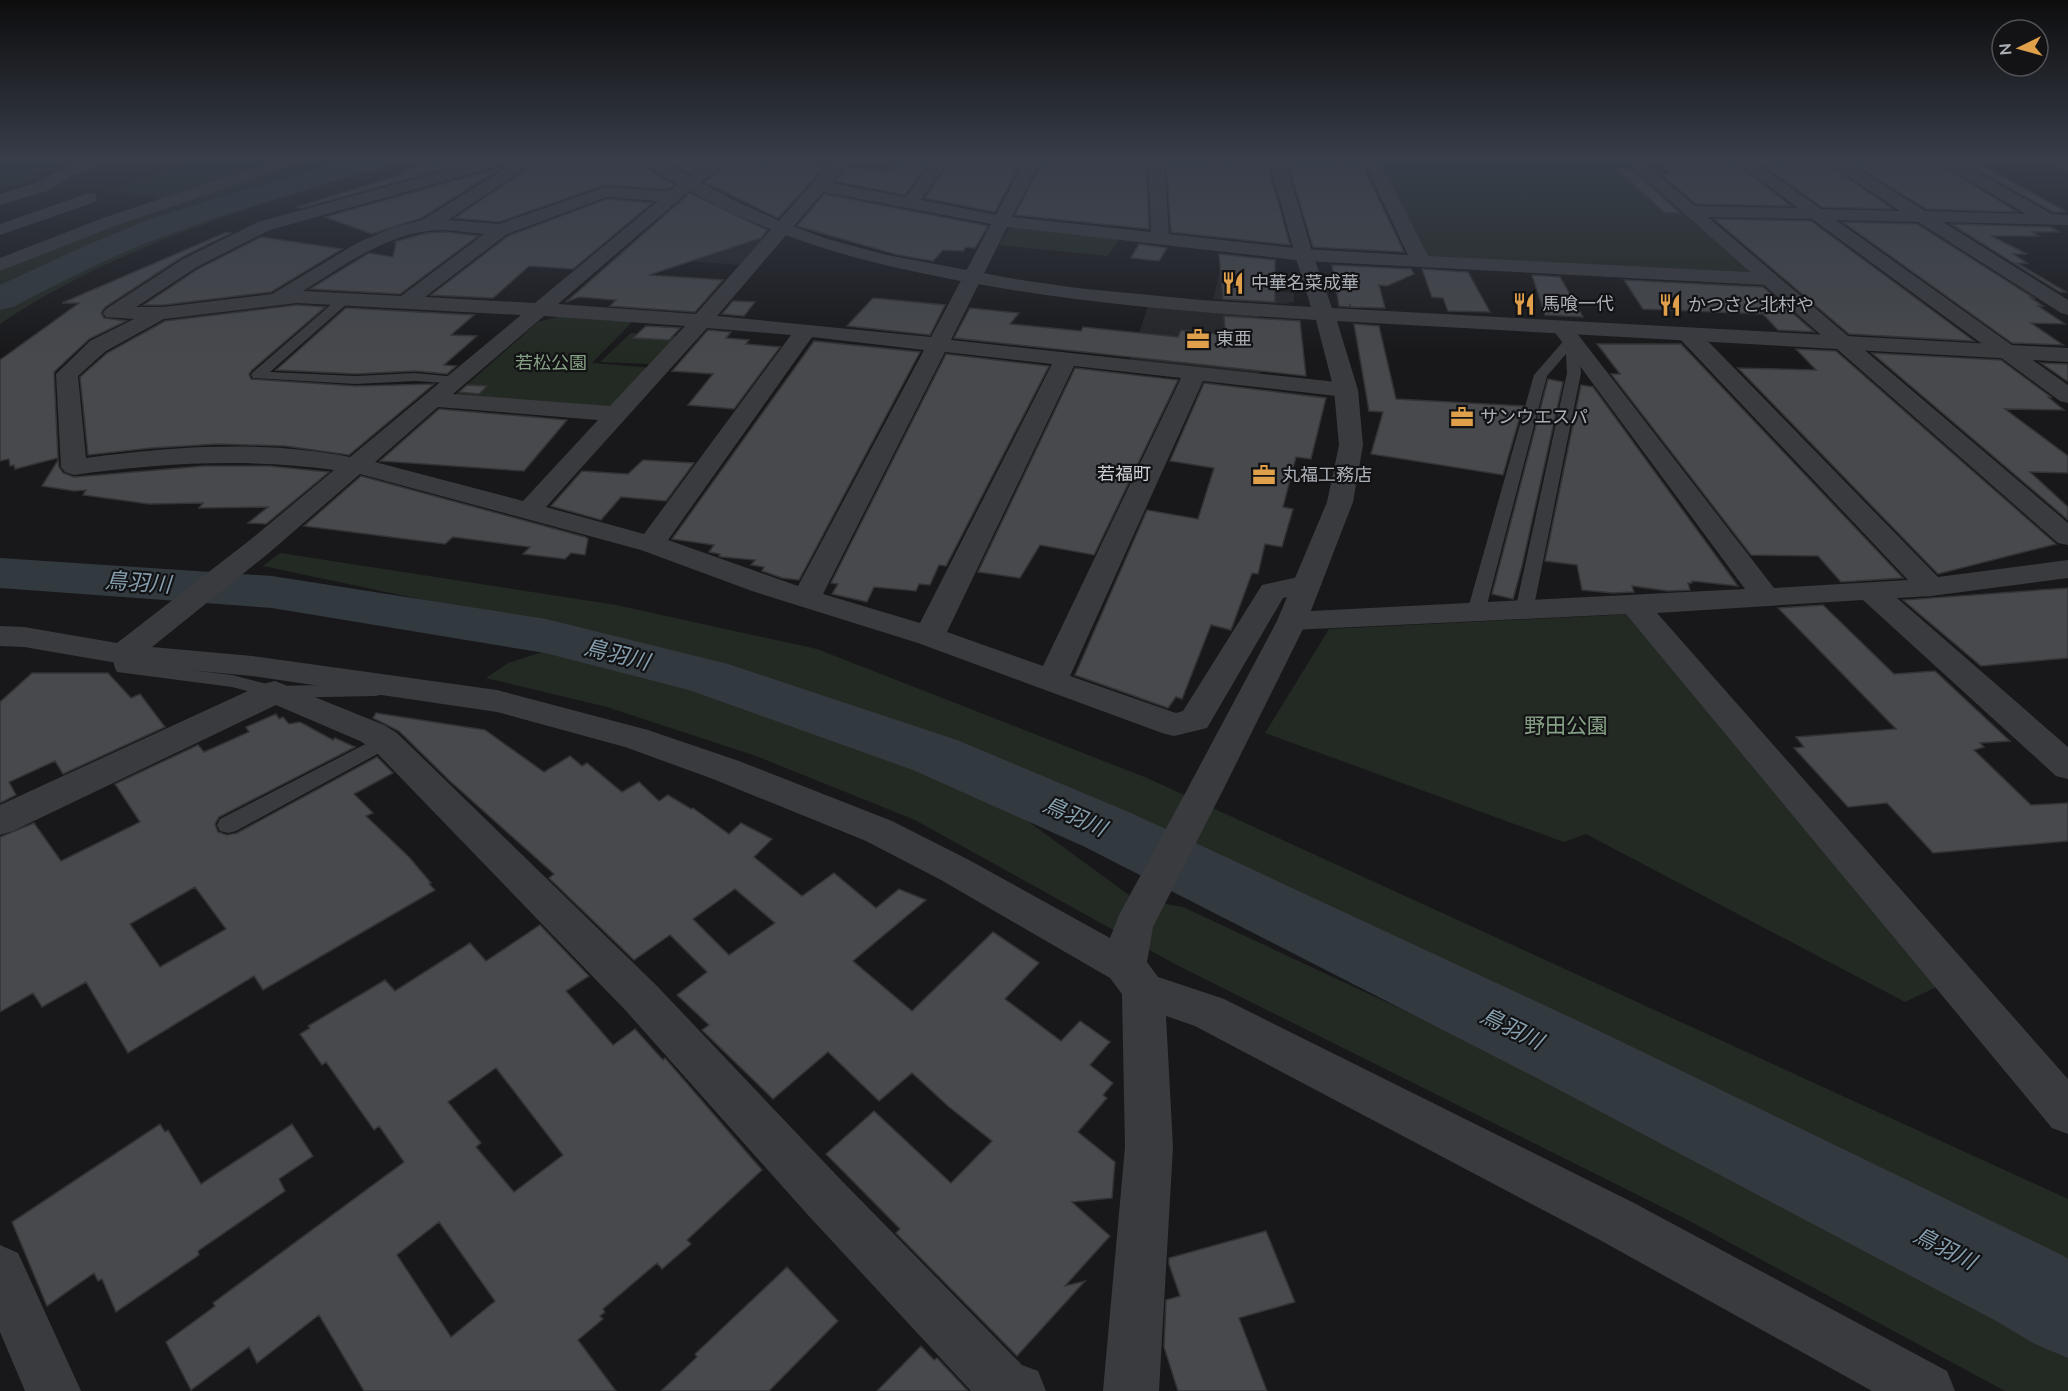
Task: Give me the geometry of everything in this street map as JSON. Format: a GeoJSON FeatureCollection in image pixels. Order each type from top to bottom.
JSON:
{"type":"FeatureCollection","features":[{"type":"Feature","properties":{"kind":"street"},"geometry":{"type":"LineString","coordinates":[[0,230],[14,225]]}},
{"type":"Feature","properties":{"kind":"street"},"geometry":{"type":"LineString","coordinates":[[0,265],[9,257],[101,225]]}},
{"type":"Feature","properties":{"kind":"street"},"geometry":{"type":"LineString","coordinates":[[264,225],[190,263],[113,313],[163,313],[278,298],[346,298],[541,309],[806,330],[1346,390]]}},
{"type":"Feature","properties":{"kind":"street"},"geometry":{"type":"LineString","coordinates":[[278,298],[377,240],[412,227],[427,225],[501,230]]}},
{"type":"Feature","properties":{"kind":"street"},"geometry":{"type":"LineString","coordinates":[[406,302],[501,230],[515,225]]}},
{"type":"Feature","properties":{"kind":"street"},"geometry":{"type":"LineString","coordinates":[[127,651],[260,546],[641,225]]}},
{"type":"Feature","properties":{"kind":"street"},"geometry":{"type":"LineString","coordinates":[[773,225],[870,255],[970,278],[1113,299],[1325,313],[1567,334],[1688,334],[2068,355]]}},
{"type":"Feature","properties":{"kind":"street"},"geometry":{"type":"LineString","coordinates":[[529,510],[702,320],[784,225]]}},
{"type":"Feature","properties":{"kind":"street"},"geometry":{"type":"LineString","coordinates":[[807,597],[999,225]]}},
{"type":"Feature","properties":{"kind":"street"},"geometry":{"type":"LineString","coordinates":[[1036,225],[1304,255],[1770,279]]}},
{"type":"Feature","properties":{"kind":"street"},"geometry":{"type":"LineString","coordinates":[[1159,225],[1160,239]]}},
{"type":"Feature","properties":{"kind":"street"},"geometry":{"type":"LineString","coordinates":[[1131,1391],[1149,1147],[1134,961],[1207,786],[1292,621],[1340,502],[1352,445],[1346,390],[1325,313],[1295,225]]}},
{"type":"Feature","properties":{"kind":"street"},"geometry":{"type":"LineString","coordinates":[[1403,225],[1421,261]]}},
{"type":"Feature","properties":{"kind":"street"},"geometry":{"type":"LineString","coordinates":[[1707,225],[2068,537]]}},
{"type":"Feature","properties":{"kind":"street"},"geometry":{"type":"LineString","coordinates":[[1831,225],[2068,396]]}},
{"type":"Feature","properties":{"kind":"street"},"geometry":{"type":"LineString","coordinates":[[1934,225],[2068,309]]}},
{"type":"Feature","properties":{"kind":"street"},"geometry":{"type":"LineString","coordinates":[[163,313],[98,346],[67,374],[74,467],[132,458],[203,453],[243,453],[356,464],[651,544],[762,585],[929,636],[1174,725],[1195,720],[1272,591],[1307,584]]}},
{"type":"Feature","properties":{"kind":"street"},"geometry":{"type":"LineString","coordinates":[[651,544],[806,330]]}},
{"type":"Feature","properties":{"kind":"street"},"geometry":{"type":"LineString","coordinates":[[1567,334],[1766,597]]}},
{"type":"Feature","properties":{"kind":"street"},"geometry":{"type":"LineString","coordinates":[[1688,334],[1931,587]]}},
{"type":"Feature","properties":{"kind":"street"},"geometry":{"type":"LineString","coordinates":[[929,636],[1066,359]]}},
{"type":"Feature","properties":{"kind":"street"},"geometry":{"type":"LineString","coordinates":[[1052,680],[1195,373]]}},
{"type":"Feature","properties":{"kind":"street"},"geometry":{"type":"LineString","coordinates":[[433,400],[616,414]]}},
{"type":"Feature","properties":{"kind":"street"},"geometry":{"type":"LineString","coordinates":[[1292,621],[1524,611],[1931,587],[2068,569]]}},
{"type":"Feature","properties":{"kind":"street"},"geometry":{"type":"LineString","coordinates":[[1871,591],[2068,767]]}},
{"type":"Feature","properties":{"kind":"street"},"geometry":{"type":"LineString","coordinates":[[1634,605],[2068,1113]]}},
{"type":"Feature","properties":{"kind":"street"},"geometry":{"type":"LineString","coordinates":[[0,636],[24,637],[252,666],[497,701],[636,738],[726,770],[879,831],[1134,961],[1209,1012],[1616,1221],[1927,1391]]}},
{"type":"Feature","properties":{"kind":"street"},"geometry":{"type":"LineString","coordinates":[[0,821],[275,692],[372,733],[385,741],[642,999],[824,1197],[1006,1388],[1018,1391]]}},
{"type":"Feature","properties":{"kind":"street"},"geometry":{"type":"LineString","coordinates":[[0,1271],[52,1391]]}},
{"type":"Feature","properties":{"kind":"lane"},"geometry":{"type":"LineString","coordinates":[[346,298],[258,375],[356,380],[415,377],[456,381]]}},
{"type":"Feature","properties":{"kind":"lane"},"geometry":{"type":"LineString","coordinates":[[1524,611],[1574,373],[1567,334]]}},
{"type":"Feature","properties":{"kind":"lane"},"geometry":{"type":"LineString","coordinates":[[1476,612],[1540,375],[1567,334]]}},
{"type":"Feature","properties":{"kind":"lane"},"geometry":{"type":"LineString","coordinates":[[127,651],[124,668],[232,681],[275,692],[371,690],[394,687]]}},
{"type":"Feature","properties":{"kind":"lane"},"geometry":{"type":"LineString","coordinates":[[228,825],[385,741]]}},
{"type":"Feature","properties":{"kind":"shaded area"},"geometry":{"type":"Polygon","coordinates":[[[697,225],[753,225],[770,234],[741,265],[682,261],[697,225]]]}},
{"type":"Feature","properties":{"kind":"shaded area"},"geometry":{"type":"Polygon","coordinates":[[[1219,274],[1249,276],[1247,289],[1294,293],[1294,302],[1284,304],[1213,299],[1219,274]]]}},
{"type":"Feature","properties":{"kind":"shaded area","name":"東亜"},"geometry":{"type":"Polygon","coordinates":[[[1148,306],[1258,316],[1260,377],[1129,363],[1148,306]]]}},
{"type":"Feature","properties":{"kind":"green space"},"geometry":{"type":"Polygon","coordinates":[[[113,225],[154,225],[74,253],[0,287],[0,269],[113,225]]]}},
{"type":"Feature","properties":{"kind":"green space"},"geometry":{"type":"Polygon","coordinates":[[[182,225],[205,225],[95,270],[46,295],[0,324],[0,307],[16,296],[108,251],[182,225]]]}},
{"type":"Feature","properties":{"kind":"green space"},"geometry":{"type":"Polygon","coordinates":[[[1021,225],[1122,237],[1107,256],[999,245],[1009,229],[1021,225]]]}},
{"type":"Feature","properties":{"kind":"green space"},"geometry":{"type":"Polygon","coordinates":[[[1407,225],[1697,225],[1750,272],[1423,257],[1407,225]]]}},
{"type":"Feature","properties":{"kind":"green space","name":"若松公園"},"geometry":{"type":"Polygon","coordinates":[[[569,314],[635,319],[592,363],[652,368],[617,407],[455,395],[538,322],[569,314]]]}},
{"type":"Feature","properties":{"kind":"green space"},"geometry":{"type":"Polygon","coordinates":[[[631,333],[680,337],[652,364],[600,362],[631,333]]]}},
{"type":"Feature","properties":{"kind":"green space"},"geometry":{"type":"Polygon","coordinates":[[[280,553],[616,605],[817,649],[1147,778],[2068,1199],[2068,1296],[1897,1198],[1539,1021],[1269,899],[935,733],[694,657],[263,566],[280,553]]]}},
{"type":"Feature","properties":{"kind":"green space","name":"野田公園"},"geometry":{"type":"Polygon","coordinates":[[[1636,614],[1943,984],[1905,1002],[1586,834],[1564,842],[1265,733],[1329,629],[1636,614]]]}},
{"type":"Feature","properties":{"kind":"green space"},"geometry":{"type":"Polygon","coordinates":[[[546,651],[577,651],[808,721],[999,800],[1133,898],[1183,907],[1538,1073],[1881,1247],[2068,1349],[2068,1391],[2005,1391],[1686,1219],[1173,963],[915,820],[756,756],[607,707],[486,678],[508,663],[546,651]]]}},
{"type":"Feature","properties":{"kind":"building"},"geometry":{"type":"Polygon","coordinates":[[[347,225],[400,225],[372,234],[347,225]]]}},
{"type":"Feature","properties":{"kind":"building"},"geometry":{"type":"Polygon","coordinates":[[[538,225],[626,225],[573,269],[529,266],[493,298],[431,295],[508,236],[538,225]]]}},
{"type":"Feature","properties":{"kind":"building"},"geometry":{"type":"Polygon","coordinates":[[[654,225],[756,225],[767,230],[761,238],[649,275],[723,280],[695,312],[610,306],[616,300],[579,297],[566,302],[654,225]]]}},
{"type":"Feature","properties":{"kind":"building"},"geometry":{"type":"Polygon","coordinates":[[[1110,225],[1149,225],[1149,229],[1110,225]]]}},
{"type":"Feature","properties":{"kind":"building"},"geometry":{"type":"Polygon","coordinates":[[[1171,225],[1284,225],[1290,245],[1171,232],[1171,225]]]}},
{"type":"Feature","properties":{"kind":"building"},"geometry":{"type":"Polygon","coordinates":[[[1306,225],[1391,225],[1404,252],[1313,247],[1306,225]]]}},
{"type":"Feature","properties":{"kind":"building"},"geometry":{"type":"Polygon","coordinates":[[[1721,225],[1816,225],[1974,341],[1849,334],[1721,225]]]}},
{"type":"Feature","properties":{"kind":"building"},"geometry":{"type":"Polygon","coordinates":[[[1847,225],[1918,225],[2034,298],[2031,298],[2043,306],[2038,306],[2065,324],[2031,323],[2063,345],[2012,343],[1847,225]]]}},
{"type":"Feature","properties":{"kind":"building"},"geometry":{"type":"Polygon","coordinates":[[[1952,225],[2050,227],[2060,232],[2032,232],[2039,236],[1991,236],[2027,254],[2013,254],[2027,263],[2017,263],[2066,292],[2060,292],[1952,225]]]}},
{"type":"Feature","properties":{"kind":"building"},"geometry":{"type":"Polygon","coordinates":[[[797,226],[988,226],[975,248],[966,247],[963,251],[943,250],[933,261],[898,255],[797,226]]]}},
{"type":"Feature","properties":{"kind":"building"},"geometry":{"type":"Polygon","coordinates":[[[227,232],[231,233],[182,257],[105,307],[101,313],[104,318],[126,321],[89,339],[54,372],[58,458],[15,469],[14,465],[10,466],[9,459],[0,461],[0,360],[79,303],[62,303],[227,232]]]}},
{"type":"Feature","properties":{"kind":"building"},"geometry":{"type":"Polygon","coordinates":[[[446,232],[478,236],[400,294],[310,289],[369,253],[393,257],[396,243],[394,242],[426,233],[446,232]]]}},
{"type":"Feature","properties":{"kind":"building"},"geometry":{"type":"Polygon","coordinates":[[[261,237],[342,249],[271,292],[163,305],[144,305],[198,269],[261,237]]]}},
{"type":"Feature","properties":{"kind":"building"},"geometry":{"type":"Polygon","coordinates":[[[1139,244],[1167,248],[1159,261],[1131,258],[1139,244]]]}},
{"type":"Feature","properties":{"kind":"building"},"geometry":{"type":"Polygon","coordinates":[[[1219,254],[1275,260],[1275,302],[1223,299],[1219,254]]]}},
{"type":"Feature","properties":{"kind":"building"},"geometry":{"type":"Polygon","coordinates":[[[1332,265],[1411,269],[1414,274],[1387,286],[1379,285],[1385,308],[1351,307],[1350,304],[1350,307],[1339,306],[1332,265]]]}},
{"type":"Feature","properties":{"kind":"building"},"geometry":{"type":"Polygon","coordinates":[[[1422,269],[1468,272],[1490,312],[1448,311],[1443,298],[1432,297],[1422,269]]]}},
{"type":"Feature","properties":{"kind":"building"},"geometry":{"type":"Polygon","coordinates":[[[1532,275],[1560,277],[1583,317],[1545,315],[1532,275]]]}},
{"type":"Feature","properties":{"kind":"building"},"geometry":{"type":"Polygon","coordinates":[[[1624,280],[1763,287],[1814,332],[1778,330],[1763,314],[1643,309],[1624,280]]]}},
{"type":"Feature","properties":{"kind":"building"},"geometry":{"type":"Polygon","coordinates":[[[873,298],[945,305],[930,335],[847,326],[873,298]]]}},
{"type":"Feature","properties":{"kind":"building"},"geometry":{"type":"Polygon","coordinates":[[[733,301],[755,302],[744,316],[722,314],[733,301]]]}},
{"type":"Feature","properties":{"kind":"building"},"geometry":{"type":"Polygon","coordinates":[[[297,305],[325,307],[252,370],[249,374],[251,379],[356,386],[434,384],[349,455],[285,446],[218,444],[88,455],[80,377],[107,353],[165,321],[297,305]]]}},
{"type":"Feature","properties":{"kind":"building"},"geometry":{"type":"Polygon","coordinates":[[[346,308],[474,315],[451,335],[477,336],[444,365],[456,366],[447,374],[415,371],[356,374],[276,370],[346,308]]]}},
{"type":"Feature","properties":{"kind":"building"},"geometry":{"type":"Polygon","coordinates":[[[970,308],[1019,313],[1010,324],[1081,331],[1083,327],[1178,337],[1181,330],[1225,335],[1224,316],[1300,321],[1306,376],[954,338],[970,308]]]}},
{"type":"Feature","properties":{"kind":"building"},"geometry":{"type":"Polygon","coordinates":[[[1354,324],[1379,326],[1396,399],[1523,406],[1503,475],[1371,454],[1383,412],[1369,411],[1354,324]]]}},
{"type":"Feature","properties":{"kind":"building"},"geometry":{"type":"Polygon","coordinates":[[[646,326],[680,328],[669,340],[633,338],[646,326]]]}},
{"type":"Feature","properties":{"kind":"building"},"geometry":{"type":"Polygon","coordinates":[[[708,330],[731,332],[726,338],[749,340],[746,344],[780,347],[734,409],[688,405],[713,374],[672,371],[708,330]]]}},
{"type":"Feature","properties":{"kind":"building"},"geometry":{"type":"Polygon","coordinates":[[[814,341],[920,352],[799,580],[782,578],[762,571],[764,567],[751,565],[755,560],[722,557],[719,556],[720,554],[709,552],[714,545],[672,539],[814,341]]]}},
{"type":"Feature","properties":{"kind":"building"},"geometry":{"type":"Polygon","coordinates":[[[1597,344],[1681,344],[1903,578],[1841,582],[1818,556],[1751,555],[1611,374],[1620,374],[1597,344]]]}},
{"type":"Feature","properties":{"kind":"building"},"geometry":{"type":"Polygon","coordinates":[[[1796,349],[1836,351],[2056,544],[1938,574],[1738,368],[1816,370],[1796,349]]]}},
{"type":"Feature","properties":{"kind":"building"},"geometry":{"type":"Polygon","coordinates":[[[1872,353],[2001,360],[2051,397],[2048,397],[2064,410],[2005,409],[2068,456],[2068,473],[2030,472],[2068,507],[2068,520],[1872,353]]]}},
{"type":"Feature","properties":{"kind":"building"},"geometry":{"type":"Polygon","coordinates":[[[946,354],[1049,366],[946,566],[939,565],[930,585],[919,584],[916,591],[874,587],[867,602],[832,594],[838,584],[831,583],[946,354]]]}},
{"type":"Feature","properties":{"kind":"building"},"geometry":{"type":"Polygon","coordinates":[[[2041,363],[2068,364],[2068,381],[2067,381],[2041,363]]]}},
{"type":"Feature","properties":{"kind":"building"},"geometry":{"type":"Polygon","coordinates":[[[1075,368],[1178,380],[1094,555],[1040,545],[1020,578],[978,572],[1075,368]]]}},
{"type":"Feature","properties":{"kind":"building"},"geometry":{"type":"Polygon","coordinates":[[[1548,379],[1563,382],[1513,599],[1492,594],[1548,379]]]}},
{"type":"Feature","properties":{"kind":"building"},"geometry":{"type":"Polygon","coordinates":[[[1204,383],[1326,398],[1311,459],[1296,457],[1283,507],[1293,509],[1282,547],[1265,544],[1258,574],[1252,573],[1231,630],[1211,625],[1182,699],[1176,697],[1168,708],[1075,675],[1147,510],[1198,519],[1214,468],[1170,461],[1204,383]]]}},
{"type":"Feature","properties":{"kind":"building"},"geometry":{"type":"Polygon","coordinates":[[[467,385],[487,386],[479,394],[459,392],[467,385]]]}},
{"type":"Feature","properties":{"kind":"building"},"geometry":{"type":"Polygon","coordinates":[[[1581,385],[1593,387],[1738,586],[1692,581],[1688,583],[1690,590],[1668,591],[1632,586],[1634,592],[1613,593],[1582,590],[1577,565],[1545,561],[1581,385]]]}},
{"type":"Feature","properties":{"kind":"building"},"geometry":{"type":"Polygon","coordinates":[[[439,409],[567,420],[524,471],[380,461],[439,409]]]}},
{"type":"Feature","properties":{"kind":"building"},"geometry":{"type":"Polygon","coordinates":[[[58,460],[63,473],[74,477],[204,466],[269,466],[329,472],[266,524],[248,523],[268,507],[199,508],[203,503],[149,504],[83,495],[86,490],[74,491],[42,486],[58,460]]]}},
{"type":"Feature","properties":{"kind":"building"},"geometry":{"type":"Polygon","coordinates":[[[643,460],[694,463],[666,501],[621,497],[601,520],[551,506],[582,471],[628,474],[643,460]]]}},
{"type":"Feature","properties":{"kind":"building"},"geometry":{"type":"Polygon","coordinates":[[[361,476],[585,537],[588,539],[585,555],[571,553],[565,559],[523,554],[530,547],[453,537],[445,544],[304,526],[361,476]]]}},
{"type":"Feature","properties":{"kind":"building"},"geometry":{"type":"Polygon","coordinates":[[[2068,588],[2068,658],[1981,666],[1903,600],[2068,588]]]}},
{"type":"Feature","properties":{"kind":"building"},"geometry":{"type":"Polygon","coordinates":[[[1823,605],[1894,674],[1935,671],[2010,741],[1980,743],[1984,747],[1974,750],[2031,805],[2068,803],[2068,841],[1933,853],[1887,803],[1848,807],[1794,748],[1804,747],[1796,737],[1896,729],[1778,608],[1823,605]]]}},
{"type":"Feature","properties":{"kind":"building"},"geometry":{"type":"Polygon","coordinates":[[[32,673],[108,673],[131,698],[140,694],[165,727],[63,774],[55,761],[9,782],[16,795],[0,803],[0,702],[32,673]]]}},
{"type":"Feature","properties":{"kind":"building"},"geometry":{"type":"Polygon","coordinates":[[[376,713],[485,730],[544,772],[570,756],[582,766],[587,763],[622,792],[639,782],[659,801],[668,795],[691,809],[693,808],[729,834],[741,823],[772,839],[754,857],[802,896],[834,873],[876,908],[899,889],[926,900],[853,961],[912,1011],[993,932],[1039,963],[1005,999],[1061,1041],[1080,1021],[1110,1042],[1090,1065],[1113,1083],[1103,1095],[1107,1098],[1078,1132],[1115,1162],[1112,1198],[1072,1202],[1110,1236],[1065,1286],[1085,1281],[1017,1356],[896,1233],[900,1229],[826,1154],[874,1111],[951,1183],[992,1141],[949,1107],[912,1073],[879,1101],[828,1052],[773,1099],[702,1030],[709,1025],[677,995],[707,972],[670,935],[634,960],[549,878],[554,874],[451,782],[399,731],[373,718],[376,713]],[[735,889],[693,919],[729,955],[775,923],[735,889]]]}},
{"type":"Feature","properties":{"kind":"building"},"geometry":{"type":"Polygon","coordinates":[[[276,714],[279,719],[283,717],[289,724],[300,722],[333,740],[335,738],[355,747],[219,817],[215,824],[218,832],[227,835],[237,833],[377,757],[393,773],[354,794],[373,813],[366,816],[409,857],[435,890],[263,990],[254,976],[128,1053],[86,982],[42,1007],[33,993],[0,1012],[0,837],[34,823],[61,861],[140,822],[115,784],[198,745],[204,752],[249,732],[246,727],[276,714]],[[195,887],[130,924],[160,967],[226,929],[195,887]]]}},
{"type":"Feature","properties":{"kind":"building"},"geometry":{"type":"Polygon","coordinates":[[[540,925],[589,976],[566,991],[613,1045],[635,1029],[663,1060],[665,1058],[762,1170],[687,1240],[691,1244],[662,1269],[657,1263],[603,1309],[605,1312],[600,1316],[603,1319],[578,1340],[616,1391],[364,1391],[319,1315],[257,1363],[249,1347],[191,1390],[166,1342],[215,1306],[213,1303],[404,1162],[379,1126],[374,1130],[326,1062],[322,1065],[300,1034],[310,1028],[308,1026],[385,980],[395,991],[470,943],[486,961],[540,925]],[[496,1068],[448,1102],[481,1143],[476,1147],[514,1192],[563,1155],[496,1068]],[[439,1222],[397,1255],[451,1337],[495,1301],[439,1222]]]}},
{"type":"Feature","properties":{"kind":"building"},"geometry":{"type":"Polygon","coordinates":[[[160,1124],[165,1132],[168,1130],[201,1184],[292,1124],[313,1156],[279,1179],[285,1191],[198,1251],[199,1255],[116,1312],[102,1279],[98,1281],[94,1273],[47,1306],[12,1222],[160,1124]]]}},
{"type":"Feature","properties":{"kind":"building"},"geometry":{"type":"Polygon","coordinates":[[[1266,1231],[1295,1302],[1239,1318],[1267,1391],[1178,1391],[1164,1347],[1166,1300],[1180,1296],[1169,1258],[1266,1231]]]}},
{"type":"Feature","properties":{"kind":"building"},"geometry":{"type":"Polygon","coordinates":[[[787,1267],[838,1321],[769,1391],[661,1391],[697,1357],[695,1354],[787,1267]]]}},
{"type":"Feature","properties":{"kind":"building"},"geometry":{"type":"Polygon","coordinates":[[[921,1346],[934,1360],[937,1358],[968,1391],[877,1391],[921,1346]]]}},
{"type":"Feature","properties":{"kind":"waterway","name":"鳥羽川"},"geometry":{"type":"LineString","coordinates":[[0,299],[98,252],[165,225]]}},
{"type":"Feature","properties":{"kind":"waterway","name":"鳥羽川"},"geometry":{"type":"LineString","coordinates":[[0,573],[272,592],[546,636],[708,677],[935,755],[1108,830],[1561,1051],[2031,1289],[2068,1311]]}},
{"type":"Feature","properties":{"kind":"place","name":"中華名菜成華"},"geometry":{"type":"Point","coordinates":[1233,283]}},
{"type":"Feature","properties":{"kind":"place","name":"馬喰一代"},"geometry":{"type":"Point","coordinates":[1524,304]}},
{"type":"Feature","properties":{"kind":"place","name":"かつさと北村や"},"geometry":{"type":"Point","coordinates":[1670,305]}},
{"type":"Feature","properties":{"kind":"place","name":"東亜"},"geometry":{"type":"Point","coordinates":[1198,339]}},
{"type":"Feature","properties":{"kind":"place","name":"サンウエスパ"},"geometry":{"type":"Point","coordinates":[1462,417]}},
{"type":"Feature","properties":{"kind":"place","name":"丸福工務店"},"geometry":{"type":"Point","coordinates":[1264,475]}},
{"type":"Feature","properties":{"kind":"district","name":"若福町"},"geometry":{"type":"Point","coordinates":[1124,474]}}]}
